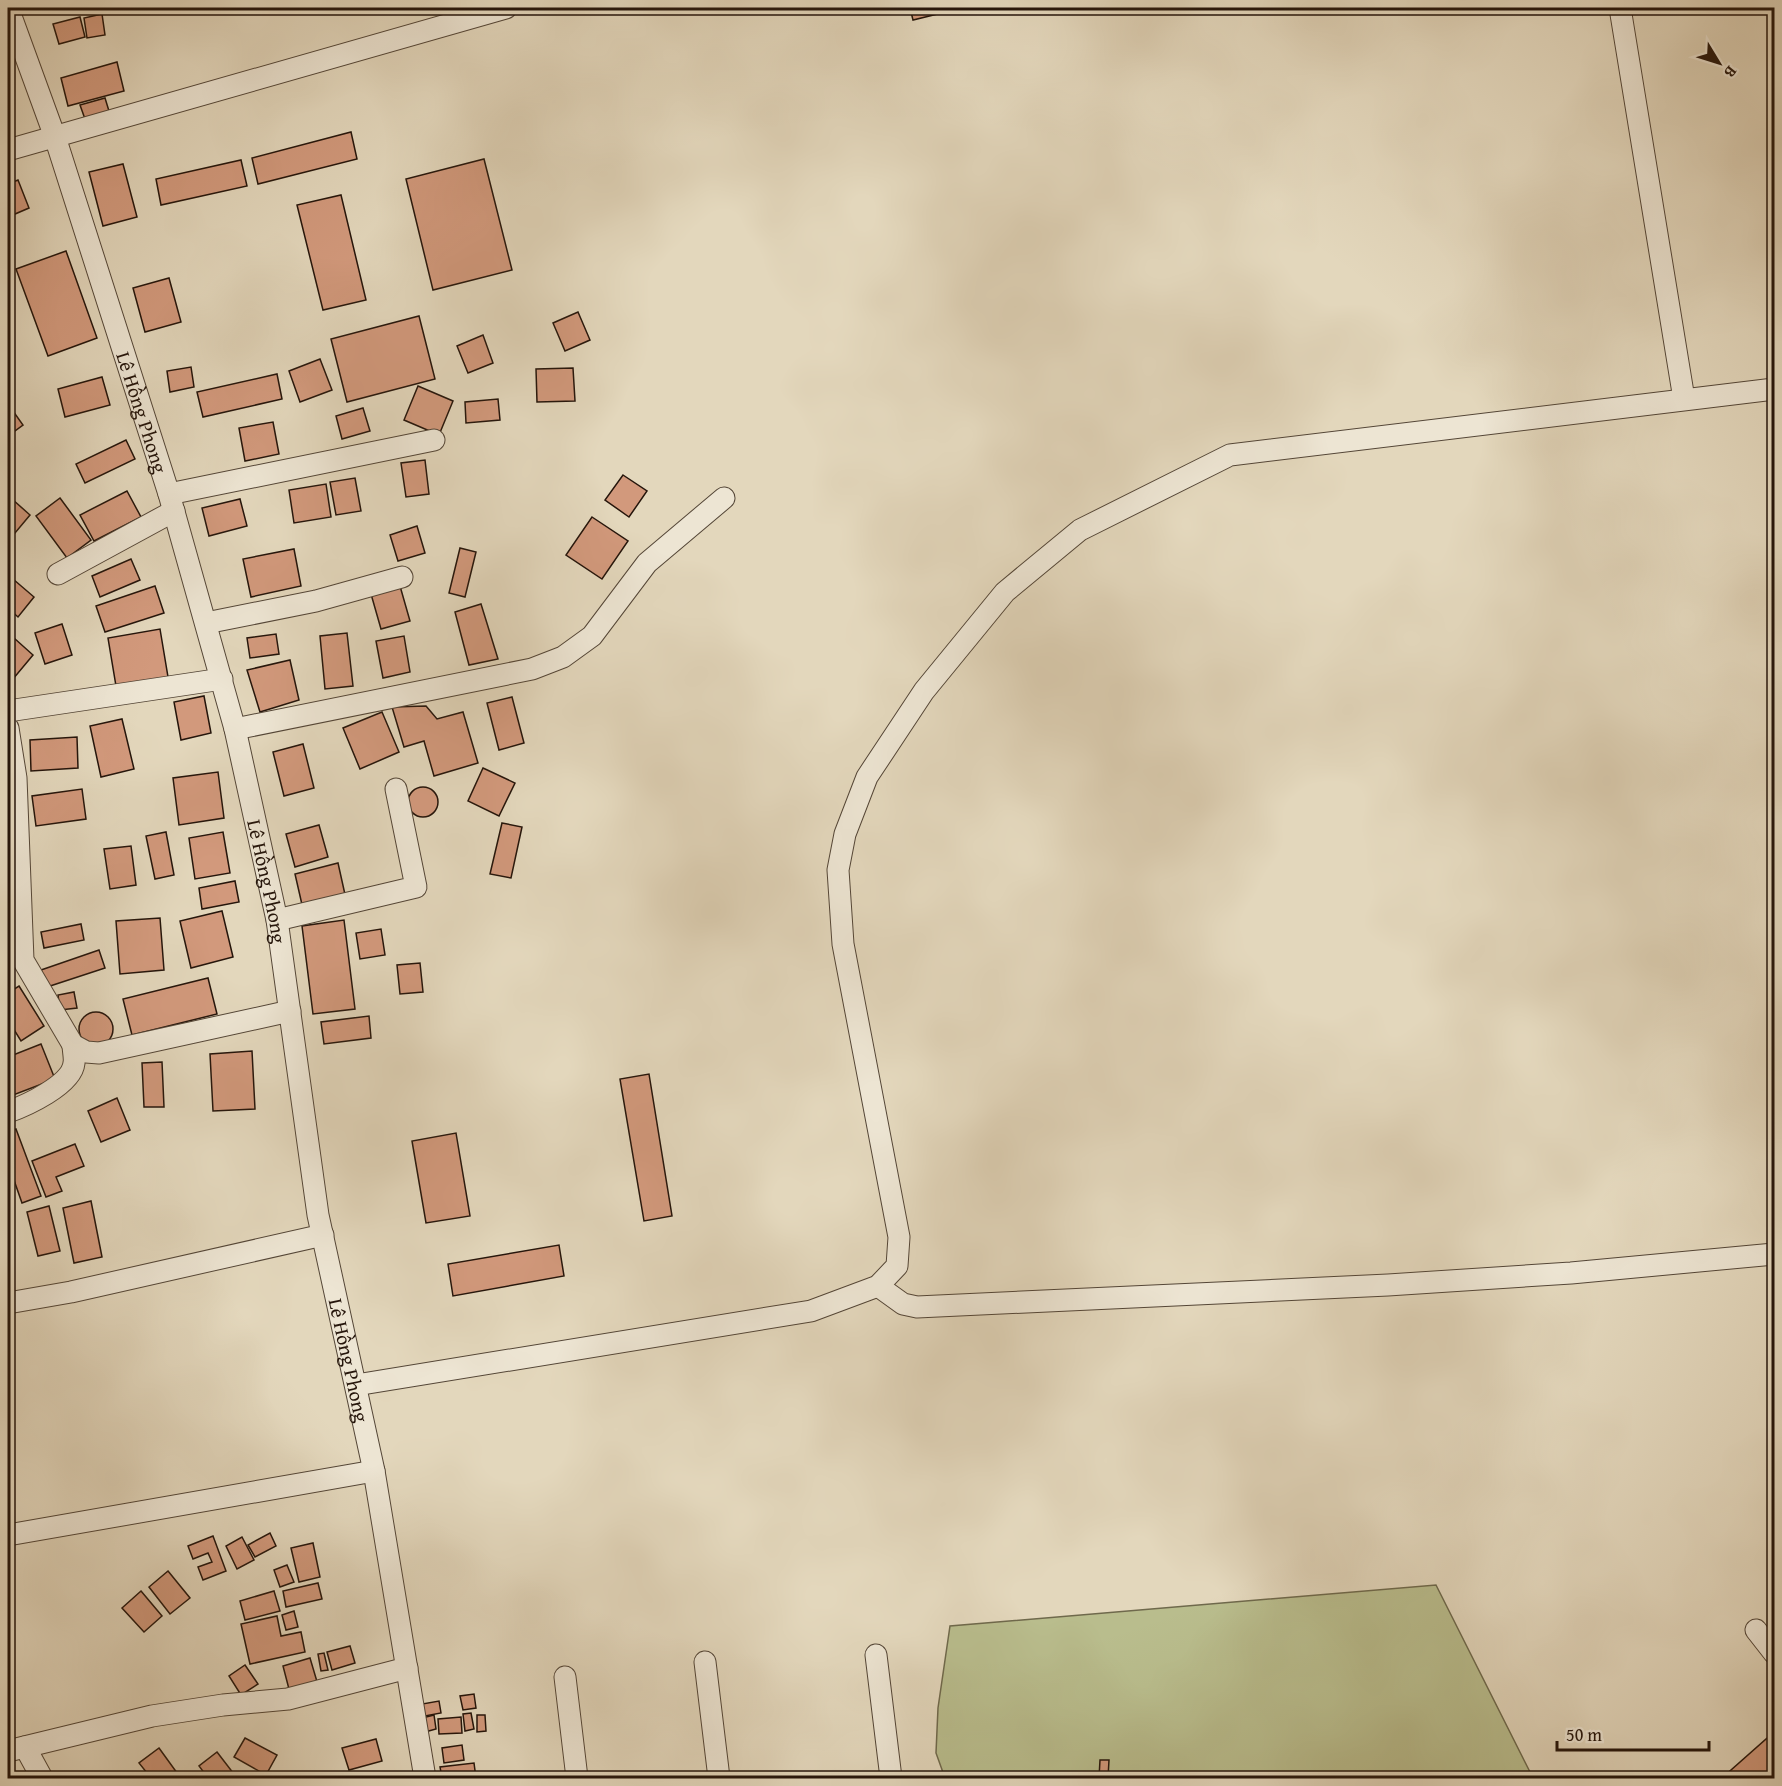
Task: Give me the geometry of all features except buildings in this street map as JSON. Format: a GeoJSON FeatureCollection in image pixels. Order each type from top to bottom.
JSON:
{"type":"FeatureCollection","features":[{"type":"Feature","properties":{"kind":"street","name":"Lê Hồng Phong"},"geometry":{"type":"LineString","coordinates":[[8,8],[55,137],[172,502],[235,729],[277,920],[323,1235],[374,1471],[425,1779]]}},
{"type":"Feature","properties":{"kind":"street"},"geometry":{"type":"LineString","coordinates":[[8,150],[507,8]]}},
{"type":"Feature","properties":{"kind":"street"},"geometry":{"type":"LineString","coordinates":[[1620,8],[1684,399]]}},
{"type":"Feature","properties":{"kind":"street"},"geometry":{"type":"LineString","coordinates":[[356,1385],[811,1311],[878,1286],[897,1266],[899,1237],[843,944],[838,870],[845,834],[867,777],[924,691],[1005,592],[1080,530],[1230,455],[1774,389]]}},
{"type":"Feature","properties":{"kind":"street"},"geometry":{"type":"LineString","coordinates":[[58,574],[172,502],[434,440]]}},
{"type":"Feature","properties":{"kind":"street"},"geometry":{"type":"LineString","coordinates":[[235,729],[532,669],[563,657],[592,636],[647,563],[724,498]]}},
{"type":"Feature","properties":{"kind":"street"},"geometry":{"type":"LineString","coordinates":[[206,623],[316,601],[402,577]]}},
{"type":"Feature","properties":{"kind":"street"},"geometry":{"type":"LineString","coordinates":[[8,711],[222,679]]}},
{"type":"Feature","properties":{"kind":"street"},"geometry":{"type":"LineString","coordinates":[[8,728],[16,778],[15,962],[73,1045],[86,1052],[99,1053],[290,1011]]}},
{"type":"Feature","properties":{"kind":"street"},"geometry":{"type":"LineString","coordinates":[[277,920],[416,888],[396,789]]}},
{"type":"Feature","properties":{"kind":"street"},"geometry":{"type":"LineString","coordinates":[[8,1112],[36,1101],[70,1072],[74,1066],[73,1045]]}},
{"type":"Feature","properties":{"kind":"street"},"geometry":{"type":"LineString","coordinates":[[8,1303],[197,1265],[293,1239],[323,1235]]}},
{"type":"Feature","properties":{"kind":"street"},"geometry":{"type":"LineString","coordinates":[[878,1286],[903,1304],[917,1307],[1388,1285],[1571,1273],[1774,1254]]}},
{"type":"Feature","properties":{"kind":"street"},"geometry":{"type":"LineString","coordinates":[[8,1535],[374,1471]]}},
{"type":"Feature","properties":{"kind":"street"},"geometry":{"type":"LineString","coordinates":[[1756,1630],[1774,1653]]}},
{"type":"Feature","properties":{"kind":"street"},"geometry":{"type":"LineString","coordinates":[[876,1655],[891,1779]]}},
{"type":"Feature","properties":{"kind":"street"},"geometry":{"type":"LineString","coordinates":[[705,1662],[719,1779]]}},
{"type":"Feature","properties":{"kind":"street"},"geometry":{"type":"LineString","coordinates":[[42,1779],[16,1749],[152,1716],[223,1705],[288,1699],[407,1668]]}},
{"type":"Feature","properties":{"kind":"street"},"geometry":{"type":"LineString","coordinates":[[565,1677],[577,1779]]}},
{"type":"Feature","properties":{"kind":"green space"},"geometry":{"type":"Polygon","coordinates":[[[1436,1585],[1533,1778],[945,1778],[936,1753],[938,1708],[950,1626],[1436,1585]]]}}]}
